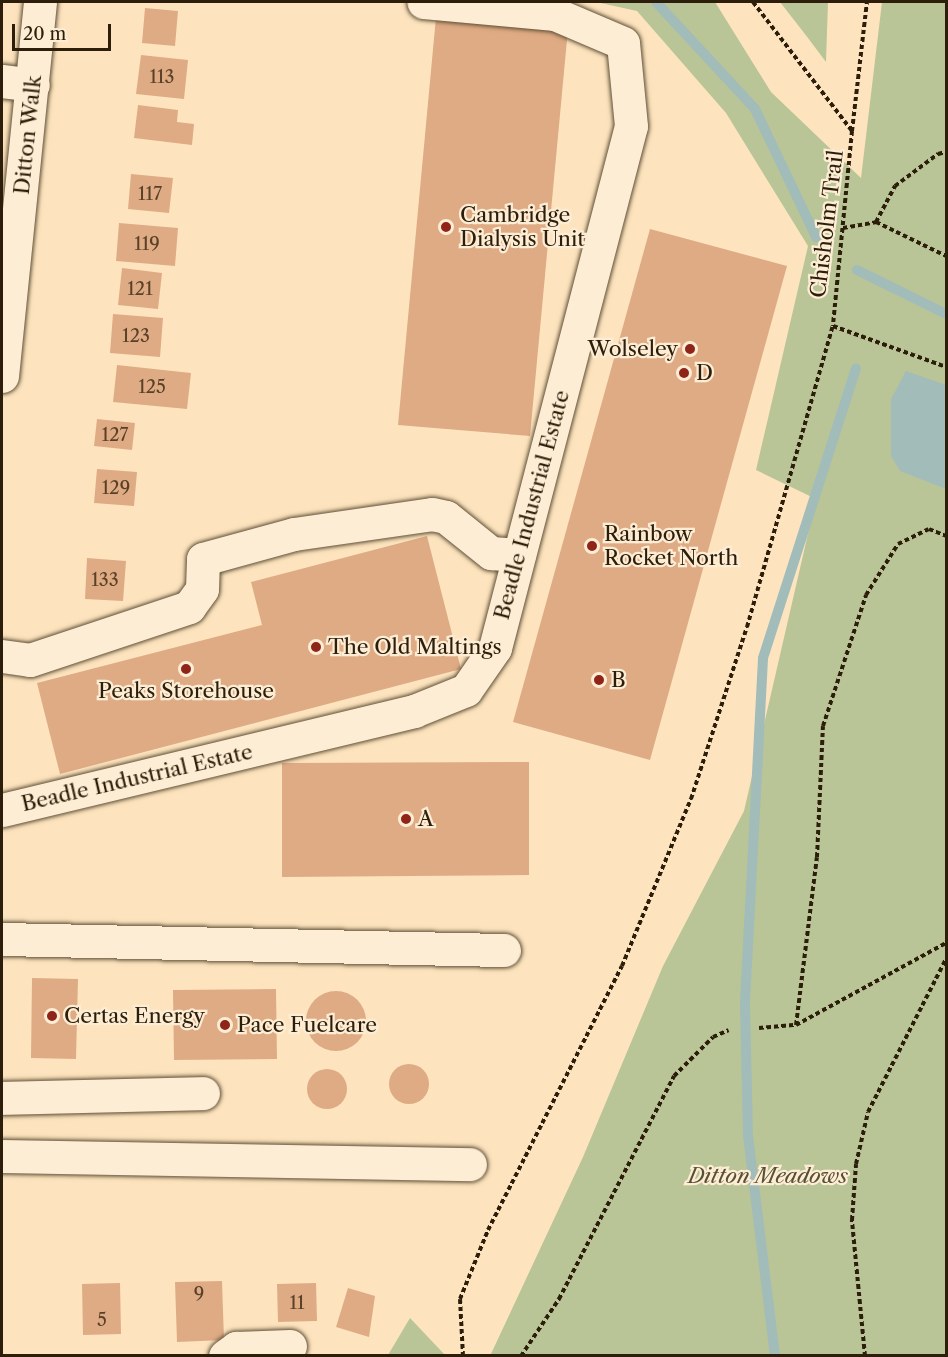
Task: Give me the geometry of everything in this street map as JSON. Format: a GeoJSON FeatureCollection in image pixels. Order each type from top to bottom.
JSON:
{"type":"FeatureCollection","features":[{"type":"Feature","properties":{"kind":"street","name":"Ditton Walk"},"geometry":{"type":"LineString","coordinates":[[2,376],[40,2]]}},
{"type":"Feature","properties":{"kind":"street","name":"Beadle Industrial Estate"},"geometry":{"type":"LineString","coordinates":[[2,810],[414,711],[466,690],[495,648],[631,126],[623,43],[555,14],[424,2]]}},
{"type":"Feature","properties":{"kind":"street"},"geometry":{"type":"LineString","coordinates":[[2,81],[33,85]]}},
{"type":"Feature","properties":{"kind":"street"},"geometry":{"type":"LineString","coordinates":[[2,657],[30,660],[189,607],[202,589],[203,559],[294,534],[432,514],[446,517],[491,553],[519,555]]}},
{"type":"Feature","properties":{"kind":"street"},"geometry":{"type":"LineString","coordinates":[[2,939],[504,950]]}},
{"type":"Feature","properties":{"kind":"street"},"geometry":{"type":"LineString","coordinates":[[2,1098],[203,1093]]}},
{"type":"Feature","properties":{"kind":"street"},"geometry":{"type":"LineString","coordinates":[[2,1156],[470,1164]]}},
{"type":"Feature","properties":{"kind":"street"},"geometry":{"type":"LineString","coordinates":[[225,1356],[236,1348],[290,1346]]}},
{"type":"Feature","properties":{"kind":"path","name":"Chisholm Trail"},"geometry":{"type":"LineString","coordinates":[[753,2],[852,131],[833,326],[946,368]]}},
{"type":"Feature","properties":{"kind":"path"},"geometry":{"type":"LineString","coordinates":[[852,131],[867,2]]}},
{"type":"Feature","properties":{"kind":"path"},"geometry":{"type":"LineString","coordinates":[[876,222],[895,186],[938,154],[946,152]]}},
{"type":"Feature","properties":{"kind":"path"},"geometry":{"type":"LineString","coordinates":[[843,228],[876,222],[946,256]]}},
{"type":"Feature","properties":{"kind":"path"},"geometry":{"type":"LineString","coordinates":[[463,1356],[460,1299],[488,1230],[622,966],[691,799],[747,627],[833,326]]}},
{"type":"Feature","properties":{"kind":"path"},"geometry":{"type":"LineString","coordinates":[[796,1025],[817,856],[823,726],[866,595],[898,544],[929,529],[946,536]]}},
{"type":"Feature","properties":{"kind":"path"},"geometry":{"type":"LineString","coordinates":[[759,1028],[796,1025],[946,943]]}},
{"type":"Feature","properties":{"kind":"path"},"geometry":{"type":"LineString","coordinates":[[865,1356],[852,1220],[856,1164],[868,1112],[946,959]]}},
{"type":"Feature","properties":{"kind":"path"},"geometry":{"type":"LineString","coordinates":[[520,1356],[559,1299],[674,1076],[714,1037],[729,1030]]}},
{"type":"Feature","properties":{"kind":"green space","name":"Ditton Meadows"},"geometry":{"type":"Polygon","coordinates":[[[596,2],[715,2],[771,92],[861,178],[882,2],[946,2],[946,1355],[490,1356],[583,1157],[663,966],[744,811],[816,499],[756,470],[808,246],[726,113],[637,11],[596,2]]]}},
{"type":"Feature","properties":{"kind":"green space"},"geometry":{"type":"Polygon","coordinates":[[[780,2],[828,2],[826,62],[808,38],[780,2]]]}},
{"type":"Feature","properties":{"kind":"green space"},"geometry":{"type":"Polygon","coordinates":[[[410,1318],[445,1355],[388,1355],[410,1318]]]}},
{"type":"Feature","properties":{"kind":"water"},"geometry":{"type":"Polygon","coordinates":[[[906,371],[946,385],[946,489],[900,471],[891,456],[891,399],[906,371]]]}},
{"type":"Feature","properties":{"kind":"building"},"geometry":{"type":"Polygon","coordinates":[[[145,8],[178,11],[175,46],[142,43],[145,8]]]}},
{"type":"Feature","properties":{"kind":"building"},"geometry":{"type":"Polygon","coordinates":[[[436,17],[568,29],[530,436],[398,425],[436,17]]]}},
{"type":"Feature","properties":{"kind":"building"},"geometry":{"type":"Polygon","coordinates":[[[141,55],[188,60],[184,99],[136,94],[141,55]]]}},
{"type":"Feature","properties":{"kind":"building"},"geometry":{"type":"Polygon","coordinates":[[[138,105],[178,110],[177,122],[194,124],[192,145],[134,138],[138,105]]]}},
{"type":"Feature","properties":{"kind":"building"},"geometry":{"type":"Polygon","coordinates":[[[131,174],[173,178],[169,213],[128,209],[131,174]]]}},
{"type":"Feature","properties":{"kind":"building"},"geometry":{"type":"Polygon","coordinates":[[[119,223],[178,228],[175,266],[116,261],[119,223]]]}},
{"type":"Feature","properties":{"kind":"building"},"geometry":{"type":"Polygon","coordinates":[[[650,229],[787,266],[650,760],[513,722],[650,229]]]}},
{"type":"Feature","properties":{"kind":"building"},"geometry":{"type":"Polygon","coordinates":[[[122,268],[162,273],[158,309],[118,305],[122,268]]]}},
{"type":"Feature","properties":{"kind":"building"},"geometry":{"type":"Polygon","coordinates":[[[113,314],[163,318],[160,357],[110,353],[113,314]]]}},
{"type":"Feature","properties":{"kind":"building"},"geometry":{"type":"Polygon","coordinates":[[[117,365],[191,373],[187,409],[113,402],[117,365]]]}},
{"type":"Feature","properties":{"kind":"building"},"geometry":{"type":"Polygon","coordinates":[[[97,419],[135,423],[132,450],[94,446],[97,419]]]}},
{"type":"Feature","properties":{"kind":"building"},"geometry":{"type":"Polygon","coordinates":[[[97,469],[137,472],[134,506],[94,503],[97,469]]]}},
{"type":"Feature","properties":{"kind":"building","name":"The Old Maltings"},"geometry":{"type":"Polygon","coordinates":[[[427,536],[461,669],[60,774],[37,683],[262,625],[251,582],[427,536]]]}},
{"type":"Feature","properties":{"kind":"building"},"geometry":{"type":"Polygon","coordinates":[[[87,558],[126,561],[123,601],[85,599],[87,558]]]}},
{"type":"Feature","properties":{"kind":"building","name":"A"},"geometry":{"type":"Polygon","coordinates":[[[529,762],[529,875],[282,877],[282,763],[529,762]]]}},
{"type":"Feature","properties":{"kind":"building"},"geometry":{"type":"Polygon","coordinates":[[[32,978],[78,979],[76,1059],[31,1058],[32,978]]]}},
{"type":"Feature","properties":{"kind":"building","name":"Pace Fuelcare"},"geometry":{"type":"Polygon","coordinates":[[[276,989],[277,1059],[174,1060],[173,990],[276,989]]]}},
{"type":"Feature","properties":{"kind":"building"},"geometry":{"type":"Polygon","coordinates":[[[336,991],[353,996],[361,1004],[366,1021],[361,1038],[353,1046],[336,1051],[319,1046],[311,1038],[306,1021],[311,1004],[319,996],[336,991]]]}},
{"type":"Feature","properties":{"kind":"building"},"geometry":{"type":"Polygon","coordinates":[[[409,1064],[417,1065],[423,1070],[428,1076],[428,1092],[423,1098],[417,1103],[409,1104],[401,1103],[395,1098],[390,1092],[389,1084],[390,1076],[395,1070],[401,1065],[409,1064]]]}},
{"type":"Feature","properties":{"kind":"building"},"geometry":{"type":"Polygon","coordinates":[[[327,1069],[335,1070],[341,1075],[346,1081],[346,1097],[341,1103],[335,1108],[327,1109],[319,1108],[313,1103],[308,1097],[307,1089],[308,1081],[313,1075],[319,1070],[327,1069]]]}},
{"type":"Feature","properties":{"kind":"building"},"geometry":{"type":"Polygon","coordinates":[[[222,1281],[224,1340],[177,1342],[175,1282],[222,1281]]]}},
{"type":"Feature","properties":{"kind":"building"},"geometry":{"type":"Polygon","coordinates":[[[120,1283],[121,1334],[83,1335],[82,1284],[120,1283]]]}},
{"type":"Feature","properties":{"kind":"building"},"geometry":{"type":"Polygon","coordinates":[[[316,1283],[317,1321],[278,1322],[277,1284],[316,1283]]]}},
{"type":"Feature","properties":{"kind":"building"},"geometry":{"type":"Polygon","coordinates":[[[348,1288],[375,1296],[369,1337],[336,1327],[348,1288]]]}},
{"type":"Feature","properties":{"kind":"waterway"},"geometry":{"type":"LineString","coordinates":[[656,2],[755,109],[816,237]]}},
{"type":"Feature","properties":{"kind":"waterway"},"geometry":{"type":"LineString","coordinates":[[857,270],[946,314]]}},
{"type":"Feature","properties":{"kind":"waterway"},"geometry":{"type":"LineString","coordinates":[[775,1356],[748,1136],[745,1002],[763,658],[856,369]]}},
{"type":"Feature","properties":{"kind":"place","name":"Cambridge Dialysis Unit"},"geometry":{"type":"Point","coordinates":[446,227]}},
{"type":"Feature","properties":{"kind":"place","name":"Wolseley"},"geometry":{"type":"Point","coordinates":[690,349]}},
{"type":"Feature","properties":{"kind":"place","name":"D"},"geometry":{"type":"Point","coordinates":[684,373]}},
{"type":"Feature","properties":{"kind":"place","name":"Rainbow Rocket North"},"geometry":{"type":"Point","coordinates":[592,546]}},
{"type":"Feature","properties":{"kind":"place","name":"The Old Maltings"},"geometry":{"type":"Point","coordinates":[316,647]}},
{"type":"Feature","properties":{"kind":"place","name":"Peaks Storehouse"},"geometry":{"type":"Point","coordinates":[186,669]}},
{"type":"Feature","properties":{"kind":"place","name":"B"},"geometry":{"type":"Point","coordinates":[599,680]}},
{"type":"Feature","properties":{"kind":"place","name":"A"},"geometry":{"type":"Point","coordinates":[406,819]}},
{"type":"Feature","properties":{"kind":"place","name":"Certas Energy"},"geometry":{"type":"Point","coordinates":[52,1016]}},
{"type":"Feature","properties":{"kind":"place","name":"Pace Fuelcare"},"geometry":{"type":"Point","coordinates":[225,1025]}}]}
